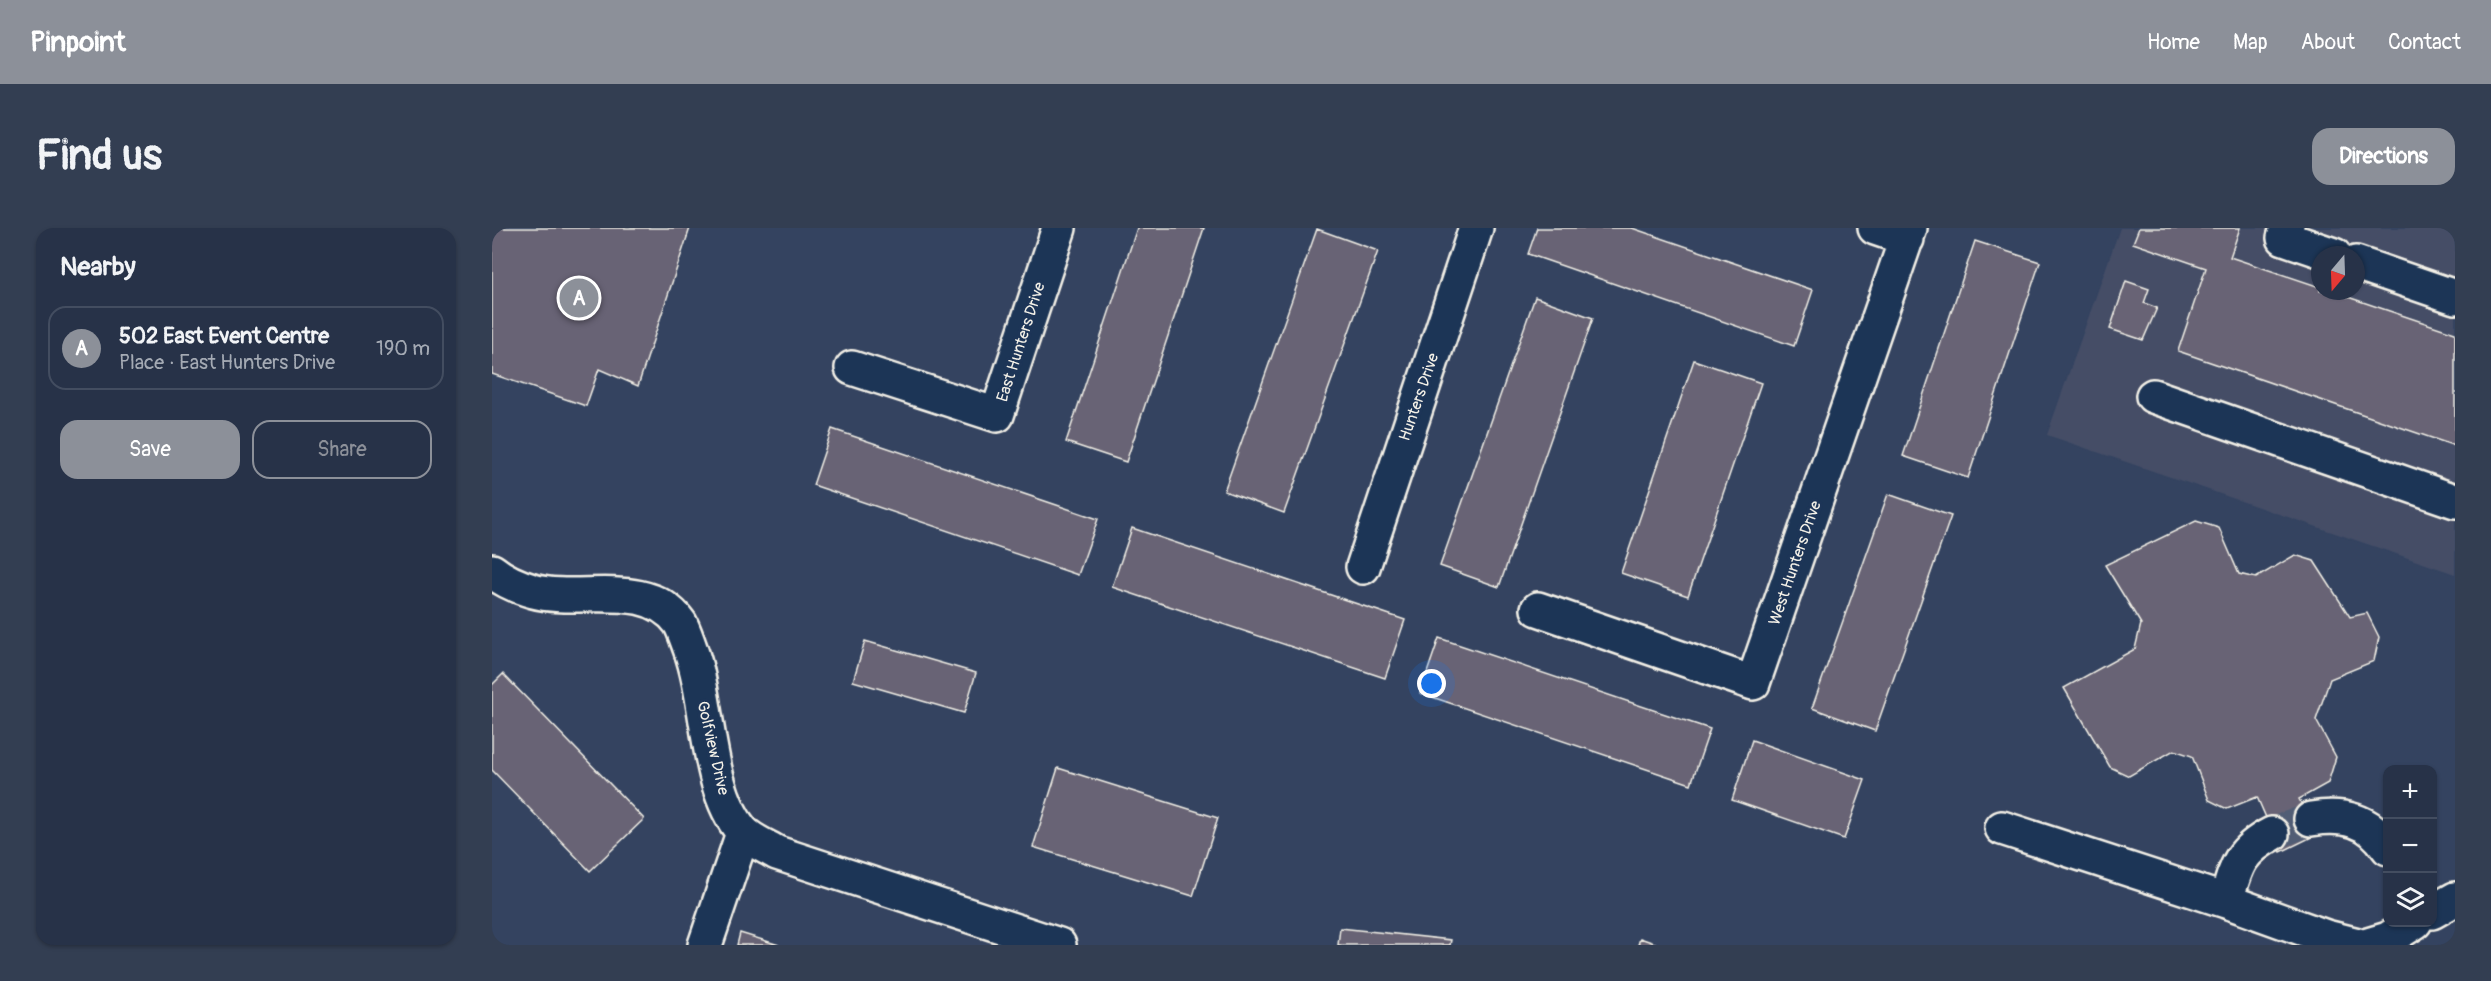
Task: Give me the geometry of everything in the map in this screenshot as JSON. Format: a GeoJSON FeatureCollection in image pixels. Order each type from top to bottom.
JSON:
{"type":"FeatureCollection","features":[{"type":"Feature","properties":{"kind":"street","name":"East Hunters Drive"},"geometry":{"type":"LineString","coordinates":[[852,368],[997,415],[1059,228]]}},
{"type":"Feature","properties":{"kind":"street","name":"Hunters Drive"},"geometry":{"type":"LineString","coordinates":[[1363,567],[1476,228]]}},
{"type":"Feature","properties":{"kind":"street"},"geometry":{"type":"LineString","coordinates":[[1875,228],[1908,233]]}},
{"type":"Feature","properties":{"kind":"street"},"geometry":{"type":"LineString","coordinates":[[2288,228],[2284,238],[2311,247]]}},
{"type":"Feature","properties":{"kind":"street","name":"West Hunters Drive"},"geometry":{"type":"LineString","coordinates":[[1538,609],[1753,684],[1908,233]]}},
{"type":"Feature","properties":{"kind":"street"},"geometry":{"type":"LineString","coordinates":[[2365,266],[2455,297]]}},
{"type":"Feature","properties":{"kind":"street"},"geometry":{"type":"LineString","coordinates":[[2153,396],[2455,501]]}},
{"type":"Feature","properties":{"kind":"street","name":"Golfview Drive"},"geometry":{"type":"LineString","coordinates":[[492,571],[534,592],[640,597],[662,606],[680,623],[694,659],[718,780],[728,808],[743,833],[777,853],[1000,936],[1059,945]]}},
{"type":"Feature","properties":{"kind":"street"},"geometry":{"type":"LineString","coordinates":[[2311,819],[2328,816],[2358,820],[2383,840]]}},
{"type":"Feature","properties":{"kind":"street"},"geometry":{"type":"LineString","coordinates":[[2002,828],[2226,901],[2326,937],[2358,945]]}},
{"type":"Feature","properties":{"kind":"street"},"geometry":{"type":"LineString","coordinates":[[705,945],[743,833]]}},
{"type":"Feature","properties":{"kind":"street"},"geometry":{"type":"LineString","coordinates":[[2226,901],[2237,863],[2255,843],[2272,834]]}},
{"type":"Feature","properties":{"kind":"street"},"geometry":{"type":"LineString","coordinates":[[2437,910],[2455,899]]}},
{"type":"Feature","properties":{"kind":"street"},"geometry":{"type":"LineString","coordinates":[[2368,945],[2388,939],[2407,927]]}},
{"type":"Feature","properties":{"kind":"shaded area"},"geometry":{"type":"Polygon","coordinates":[[[2120,228],[2455,228],[2455,574],[2047,435],[2120,228]]]}},
{"type":"Feature","properties":{"kind":"building"},"geometry":{"type":"Polygon","coordinates":[[[492,228],[690,228],[638,386],[599,369],[586,406],[492,374],[492,228]]]}},
{"type":"Feature","properties":{"kind":"building"},"geometry":{"type":"Polygon","coordinates":[[[1137,228],[1204,228],[1126,462],[1066,442],[1137,228]]]}},
{"type":"Feature","properties":{"kind":"building"},"geometry":{"type":"Polygon","coordinates":[[[1537,228],[1632,228],[1813,290],[1794,346],[1528,254],[1537,228]]]}},
{"type":"Feature","properties":{"kind":"building"},"geometry":{"type":"Polygon","coordinates":[[[2139,228],[2240,228],[2230,257],[2311,284],[2311,300],[2357,300],[2455,333],[2455,446],[2178,351],[2206,268],[2133,243],[2139,228]]]}},
{"type":"Feature","properties":{"kind":"building"},"geometry":{"type":"Polygon","coordinates":[[[1317,229],[1378,251],[1284,513],[1224,491],[1317,229]]]}},
{"type":"Feature","properties":{"kind":"building"},"geometry":{"type":"Polygon","coordinates":[[[1975,241],[2040,262],[1968,478],[1903,456],[1975,241]]]}},
{"type":"Feature","properties":{"kind":"building"},"geometry":{"type":"Polygon","coordinates":[[[2126,281],[2149,289],[2144,303],[2157,308],[2143,340],[2110,329],[2126,281]]]}},
{"type":"Feature","properties":{"kind":"building"},"geometry":{"type":"Polygon","coordinates":[[[1535,297],[1593,318],[1499,587],[1440,566],[1535,297]]]}},
{"type":"Feature","properties":{"kind":"building"},"geometry":{"type":"Polygon","coordinates":[[[1694,360],[1761,383],[1688,596],[1621,573],[1694,360]]]}},
{"type":"Feature","properties":{"kind":"building"},"geometry":{"type":"Polygon","coordinates":[[[832,429],[1098,519],[1078,575],[813,485],[832,429]]]}},
{"type":"Feature","properties":{"kind":"building"},"geometry":{"type":"Polygon","coordinates":[[[1888,494],[1951,516],[1875,731],[1812,708],[1888,494]]]}},
{"type":"Feature","properties":{"kind":"building"},"geometry":{"type":"Polygon","coordinates":[[[2196,521],[2219,528],[2239,574],[2256,578],[2295,555],[2314,561],[2350,617],[2367,613],[2379,637],[2374,661],[2330,679],[2316,720],[2336,757],[2328,783],[2299,799],[2318,834],[2281,852],[2257,797],[2227,809],[2209,800],[2192,756],[2174,750],[2129,776],[2110,767],[2064,688],[2135,649],[2141,624],[2105,565],[2196,521]]]}},
{"type":"Feature","properties":{"kind":"building"},"geometry":{"type":"Polygon","coordinates":[[[1132,528],[1405,620],[1385,678],[1112,587],[1132,528]]]}},
{"type":"Feature","properties":{"kind":"building"},"geometry":{"type":"Polygon","coordinates":[[[1439,638],[1710,729],[1691,784],[1420,693],[1439,638]]]}},
{"type":"Feature","properties":{"kind":"building"},"geometry":{"type":"Polygon","coordinates":[[[865,641],[976,673],[964,713],[853,681],[865,641]]]}},
{"type":"Feature","properties":{"kind":"building"},"geometry":{"type":"Polygon","coordinates":[[[503,674],[644,819],[590,871],[492,770],[492,685],[503,674]]]}},
{"type":"Feature","properties":{"kind":"building"},"geometry":{"type":"Polygon","coordinates":[[[1752,740],[1865,780],[1844,839],[1732,800],[1752,740]]]}},
{"type":"Feature","properties":{"kind":"building"},"geometry":{"type":"Polygon","coordinates":[[[1058,768],[1218,818],[1193,896],[1033,847],[1058,768]]]}},
{"type":"Feature","properties":{"kind":"building"},"geometry":{"type":"Polygon","coordinates":[[[1340,928],[1451,940],[1450,945],[1338,945],[1340,928]]]}},
{"type":"Feature","properties":{"kind":"building"},"geometry":{"type":"Polygon","coordinates":[[[740,933],[779,945],[737,945],[740,933]]]}},
{"type":"Feature","properties":{"kind":"building"},"geometry":{"type":"Polygon","coordinates":[[[1640,938],[1660,945],[1638,945],[1640,938]]]}},
{"type":"Feature","properties":{"kind":"tunnel"},"geometry":{"type":"LineString","coordinates":[[2272,834],[2311,819]]}},
{"type":"Feature","properties":{"kind":"place","name":"502 East Event Centre"},"geometry":{"type":"Point","coordinates":[579,298]}}]}
